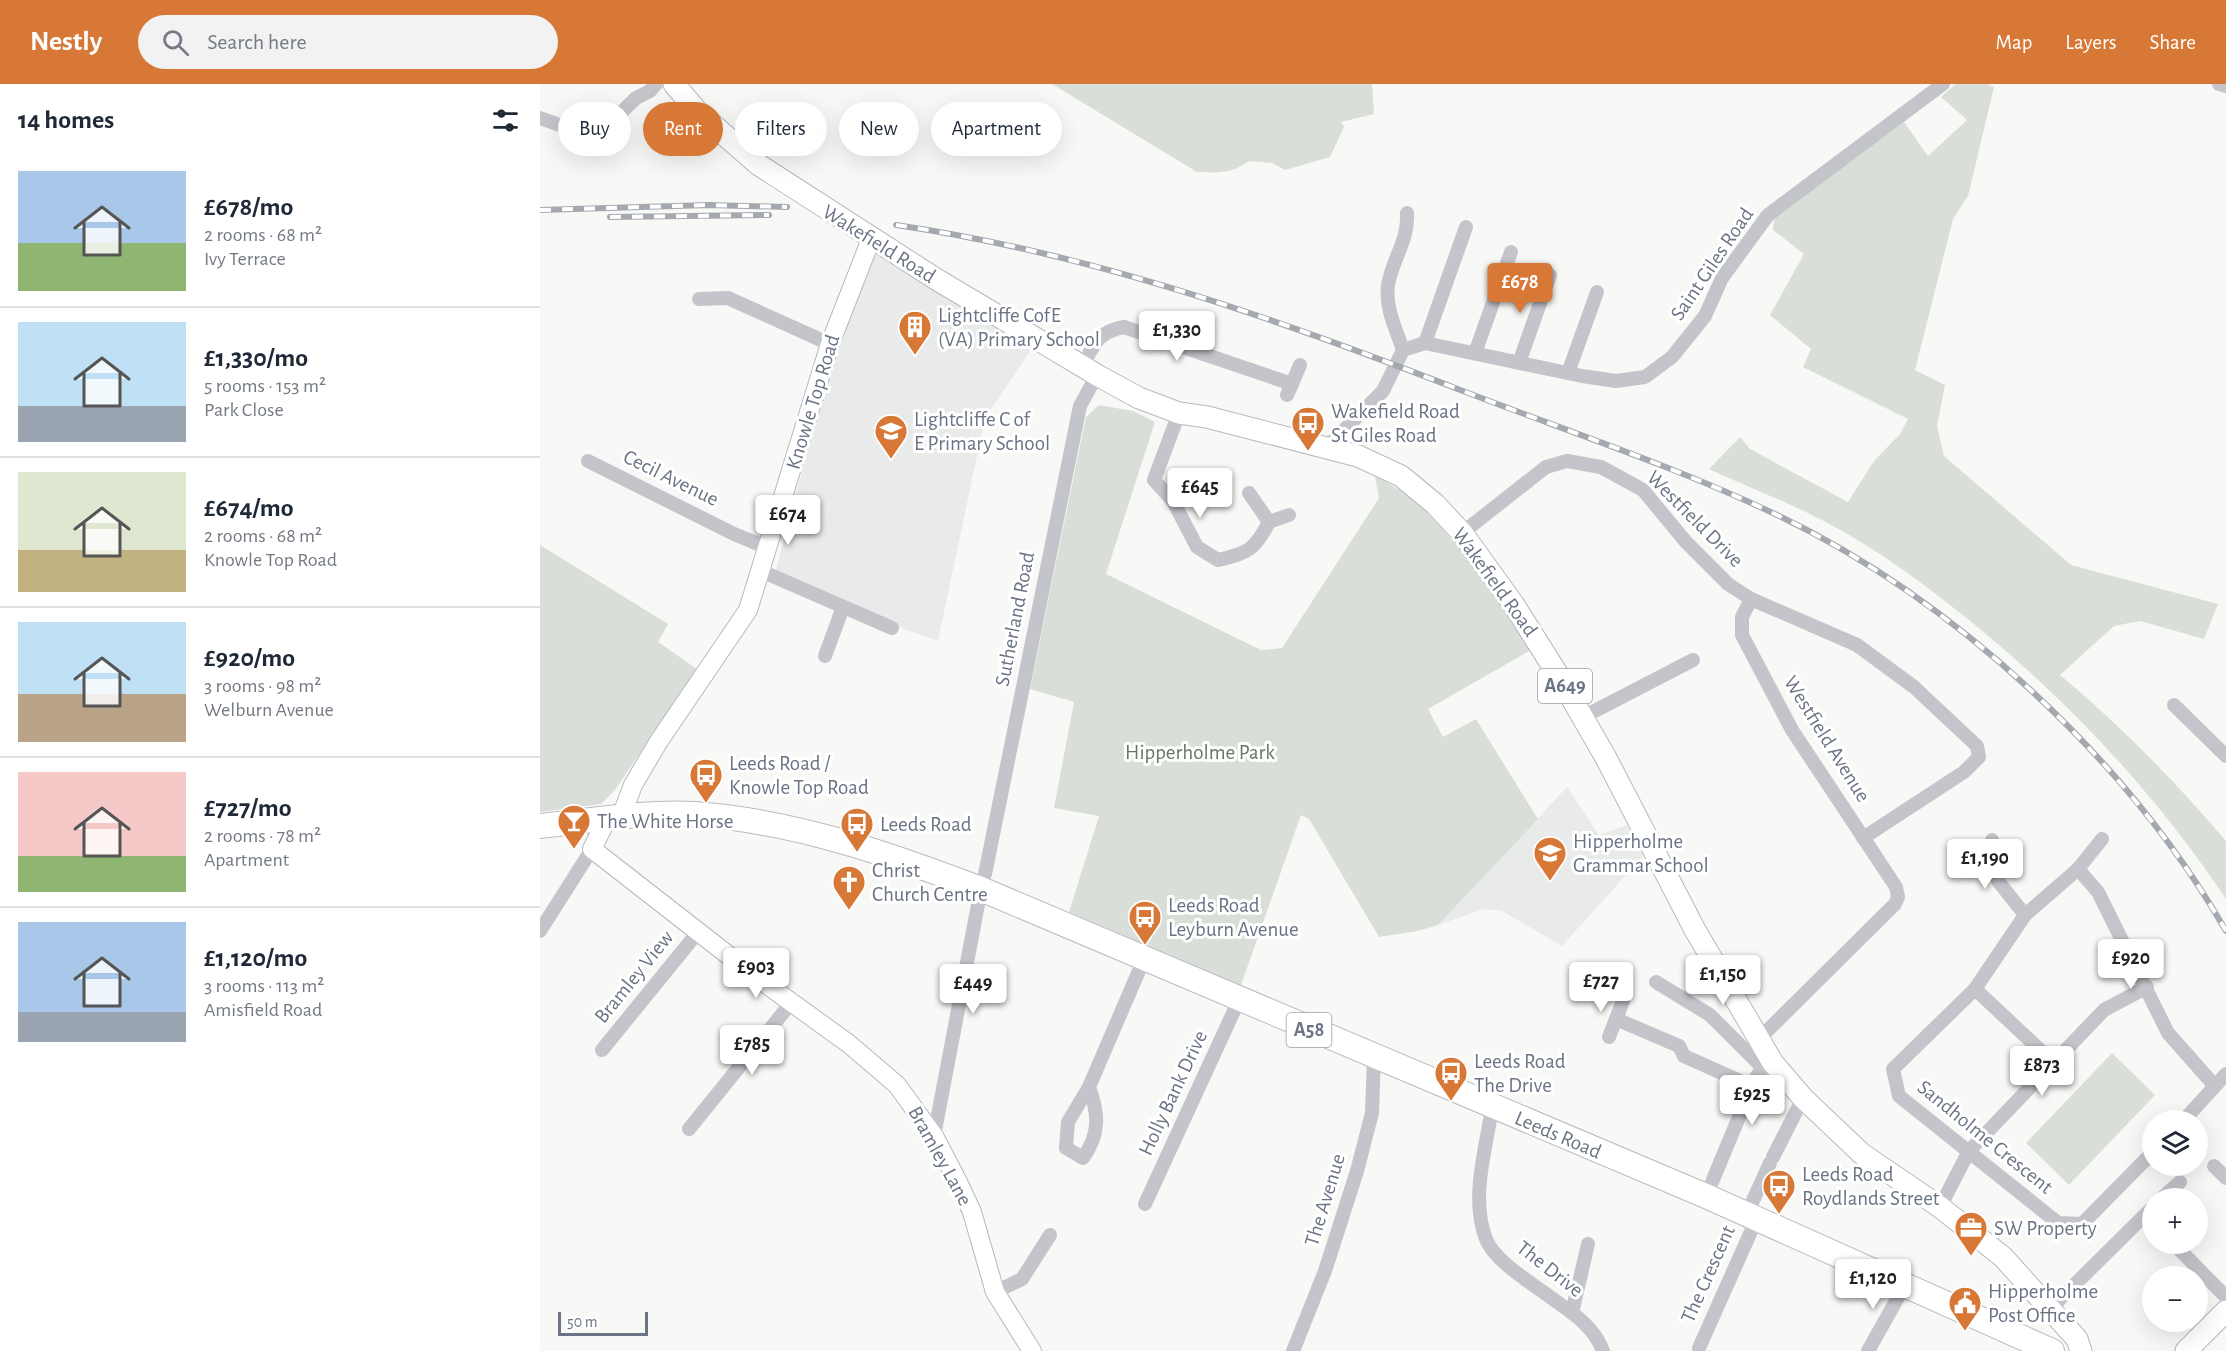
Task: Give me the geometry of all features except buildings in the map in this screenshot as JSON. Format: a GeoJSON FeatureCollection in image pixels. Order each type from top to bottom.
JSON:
{"type":"FeatureCollection","features":[{"type":"Feature","properties":{"kind":"highway","name":"Leeds Road"},"geometry":{"type":"LineString","coordinates":[[540,826],[614,818],[693,814],[766,823],[835,838],[914,864],[983,881],[1144,959],[1752,1216],[2052,1351]]}},
{"type":"Feature","properties":{"kind":"main road","name":"Wakefield Road"},"geometry":{"type":"LineString","coordinates":[[674,84],[697,111],[759,165],[871,238],[1089,371],[1139,398],[1179,413],[1207,417],[1358,456],[1401,476],[1435,504],[1462,533],[1527,624],[1583,717],[1680,903],[1763,1055],[1803,1098],[1862,1154],[1940,1207],[2003,1257],[2077,1339],[2081,1351]]}},
{"type":"Feature","properties":{"kind":"main road"},"geometry":{"type":"LineString","coordinates":[[2186,1351],[2226,1311]]}},
{"type":"Feature","properties":{"kind":"street"},"geometry":{"type":"LineString","coordinates":[[540,118],[586,134],[599,135],[636,98],[650,91],[656,84]]}},
{"type":"Feature","properties":{"kind":"street","name":"Saint Giles Road"},"geometry":{"type":"LineString","coordinates":[[1403,350],[1425,343],[1568,374],[1616,381],[1645,377],[1663,363],[1705,316],[1722,278],[1768,215],[1943,84]]}},
{"type":"Feature","properties":{"kind":"street"},"geometry":{"type":"LineString","coordinates":[[2218,84],[2226,86]]}},
{"type":"Feature","properties":{"kind":"street"},"geometry":{"type":"LineString","coordinates":[[1327,447],[1383,390],[1403,350],[1388,308],[1388,285],[1408,228],[1407,213]]}},
{"type":"Feature","properties":{"kind":"street"},"geometry":{"type":"LineString","coordinates":[[1425,343],[1466,227]]}},
{"type":"Feature","properties":{"kind":"street","name":"Knowle Top Road"},"geometry":{"type":"LineString","coordinates":[[592,849],[614,818],[659,741],[748,610],[830,344],[871,238]]}},
{"type":"Feature","properties":{"kind":"street"},"geometry":{"type":"LineString","coordinates":[[1475,353],[1511,252]]}},
{"type":"Feature","properties":{"kind":"street"},"geometry":{"type":"LineString","coordinates":[[1519,363],[1550,275]]}},
{"type":"Feature","properties":{"kind":"street"},"geometry":{"type":"LineString","coordinates":[[1568,374],[1597,292]]}},
{"type":"Feature","properties":{"kind":"street"},"geometry":{"type":"LineString","coordinates":[[699,299],[728,298],[830,344]]}},
{"type":"Feature","properties":{"kind":"street","name":"Sutherland Road"},"geometry":{"type":"LineString","coordinates":[[934,1136],[983,881],[1080,406],[1096,340],[1108,330],[1124,327],[1290,389],[1300,365]]}},
{"type":"Feature","properties":{"kind":"street"},"geometry":{"type":"LineString","coordinates":[[1179,413],[1154,480],[1173,501],[1197,547],[1218,560],[1238,555],[1258,543],[1269,522],[1289,515]]}},
{"type":"Feature","properties":{"kind":"street","name":"Cecil Avenue"},"geometry":{"type":"LineString","coordinates":[[588,461],[734,534],[768,548]]}},
{"type":"Feature","properties":{"kind":"street","name":"Westfield Drive"},"geometry":{"type":"LineString","coordinates":[[1462,533],[1546,467],[1567,461],[1601,467],[1643,490],[1686,542],[1728,584],[1751,599],[1857,645],[1914,687],[1980,751],[1976,764],[1863,838]]}},
{"type":"Feature","properties":{"kind":"street"},"geometry":{"type":"LineString","coordinates":[[1249,493],[1269,522]]}},
{"type":"Feature","properties":{"kind":"street"},"geometry":{"type":"LineString","coordinates":[[761,571],[892,628]]}},
{"type":"Feature","properties":{"kind":"street","name":"Westfield Avenue"},"geometry":{"type":"LineString","coordinates":[[1751,599],[1742,617],[1742,635],[1787,721],[1896,887],[1898,897],[1895,904],[1763,1055]]}},
{"type":"Feature","properties":{"kind":"street"},"geometry":{"type":"LineString","coordinates":[[825,656],[843,607]]}},
{"type":"Feature","properties":{"kind":"street"},"geometry":{"type":"LineString","coordinates":[[1583,717],[1693,660]]}},
{"type":"Feature","properties":{"kind":"street"},"geometry":{"type":"LineString","coordinates":[[2174,705],[2226,756]]}},
{"type":"Feature","properties":{"kind":"street","name":"Sandholme Crescent"},"geometry":{"type":"LineString","coordinates":[[2102,839],[2078,869],[2025,915],[1975,989],[1893,1070],[1899,1096],[2058,1223],[2082,1224],[2142,1162]]}},
{"type":"Feature","properties":{"kind":"street"},"geometry":{"type":"LineString","coordinates":[[1992,840],[2002,859],[1998,881],[2025,915]]}},
{"type":"Feature","properties":{"kind":"street"},"geometry":{"type":"LineString","coordinates":[[540,931],[592,849]]}},
{"type":"Feature","properties":{"kind":"street","name":"Bramley Lane"},"geometry":{"type":"LineString","coordinates":[[592,849],[790,1003],[883,1072],[911,1102],[934,1136],[972,1212],[995,1292],[1032,1351]]}},
{"type":"Feature","properties":{"kind":"street"},"geometry":{"type":"LineString","coordinates":[[2078,869],[2098,892],[2168,1033],[2214,1085]]}},
{"type":"Feature","properties":{"kind":"street","name":"Bramley View"},"geometry":{"type":"LineString","coordinates":[[602,1050],[698,932]]}},
{"type":"Feature","properties":{"kind":"street"},"geometry":{"type":"LineString","coordinates":[[1089,1087],[1144,959]]}},
{"type":"Feature","properties":{"kind":"street"},"geometry":{"type":"LineString","coordinates":[[1656,982],[1710,1015],[1763,1055],[1712,1182]]}},
{"type":"Feature","properties":{"kind":"street"},"geometry":{"type":"LineString","coordinates":[[1940,1207],[1969,1151],[2104,1010],[2147,987]]}},
{"type":"Feature","properties":{"kind":"street"},"geometry":{"type":"LineString","coordinates":[[1975,989],[2053,1062]]}},
{"type":"Feature","properties":{"kind":"street","name":"Holly Bank Drive"},"geometry":{"type":"LineString","coordinates":[[1145,1204],[1239,1000]]}},
{"type":"Feature","properties":{"kind":"street"},"geometry":{"type":"LineString","coordinates":[[1609,1037],[1623,1001]]}},
{"type":"Feature","properties":{"kind":"street"},"geometry":{"type":"LineString","coordinates":[[689,1129],[790,1003]]}},
{"type":"Feature","properties":{"kind":"street"},"geometry":{"type":"LineString","coordinates":[[1616,1019],[1679,1046],[1684,1056],[1751,1086]]}},
{"type":"Feature","properties":{"kind":"street","name":"The Avenue"},"geometry":{"type":"LineString","coordinates":[[1293,1351],[1325,1270],[1357,1171],[1372,1113],[1374,1057]]}},
{"type":"Feature","properties":{"kind":"street"},"geometry":{"type":"LineString","coordinates":[[2194,1110],[2226,1074]]}},
{"type":"Feature","properties":{"kind":"street","name":"The Crescent"},"geometry":{"type":"LineString","coordinates":[[1699,1347],[1752,1216],[1771,1160],[1803,1098]]}},
{"type":"Feature","properties":{"kind":"street","name":"The Drive"},"geometry":{"type":"LineString","coordinates":[[1492,1108],[1478,1201],[1486,1240],[1508,1265],[1572,1313],[1598,1338],[1603,1351]]}},
{"type":"Feature","properties":{"kind":"street"},"geometry":{"type":"LineString","coordinates":[[2214,1166],[2226,1178]]}},
{"type":"Feature","properties":{"kind":"street"},"geometry":{"type":"LineString","coordinates":[[2173,1188],[2180,1182]]}},
{"type":"Feature","properties":{"kind":"street"},"geometry":{"type":"LineString","coordinates":[[2050,1309],[2142,1222]]}},
{"type":"Feature","properties":{"kind":"street"},"geometry":{"type":"LineString","coordinates":[[995,1292],[1022,1279],[1050,1235]]}},
{"type":"Feature","properties":{"kind":"street"},"geometry":{"type":"LineString","coordinates":[[1572,1313],[1588,1244]]}},
{"type":"Feature","properties":{"kind":"street"},"geometry":{"type":"LineString","coordinates":[[2184,1254],[2226,1297]]}},
{"type":"Feature","properties":{"kind":"street"},"geometry":{"type":"LineString","coordinates":[[1868,1351],[1905,1285]]}},
{"type":"Feature","properties":{"kind":"shaded area","name":"Lightcliffe C of E Primary School"},"geometry":{"type":"Polygon","coordinates":[[[879,253],[1033,347],[985,418],[938,641],[877,619],[776,570],[825,393],[869,260],[879,253]]]}},
{"type":"Feature","properties":{"kind":"shaded area","name":"Hipperholme Grammar School"},"geometry":{"type":"Polygon","coordinates":[[[1567,787],[1599,835],[1627,825],[1645,854],[1562,946],[1502,911],[1484,909],[1438,925],[1567,787]]]}},
{"type":"Feature","properties":{"kind":"green space"},"geometry":{"type":"Polygon","coordinates":[[[1052,84],[1372,84],[1374,114],[1341,122],[1344,127],[1330,157],[1285,170],[1272,163],[1249,161],[1231,170],[1197,172],[1052,84]]]}},
{"type":"Feature","properties":{"kind":"green space"},"geometry":{"type":"Polygon","coordinates":[[[1956,84],[1987,84],[1994,87],[1968,196],[1953,219],[1915,370],[1945,385],[1937,426],[1944,456],[2071,565],[2218,604],[2204,639],[2140,621],[2114,626],[2060,675],[2147,755],[2226,841],[2226,899],[2169,821],[2106,747],[2037,679],[1964,616],[1900,568],[1833,526],[1803,510],[1709,469],[1740,437],[1750,449],[1848,502],[1874,461],[1900,434],[1908,419],[1803,367],[1811,349],[1770,315],[1804,254],[1773,230],[1774,216],[1904,122],[1928,156],[1967,120],[1941,97],[1956,84]]]}},
{"type":"Feature","properties":{"kind":"green space","name":"Hipperholme Park"},"geometry":{"type":"Polygon","coordinates":[[[1099,405],[1133,411],[1155,422],[1106,574],[1261,650],[1282,648],[1379,498],[1375,476],[1407,495],[1443,529],[1474,568],[1531,650],[1428,709],[1443,737],[1476,719],[1538,819],[1438,925],[1418,931],[1379,937],[1309,819],[1301,815],[1241,985],[1069,912],[1099,816],[1054,808],[1074,702],[1030,689],[1086,417],[1099,405]]]}},
{"type":"Feature","properties":{"kind":"green space"},"geometry":{"type":"Polygon","coordinates":[[[540,545],[668,624],[658,642],[697,669],[615,790],[601,804],[540,812],[540,545]]]}},
{"type":"Feature","properties":{"kind":"green space"},"geometry":{"type":"Polygon","coordinates":[[[2112,1053],[2155,1095],[2069,1185],[2026,1143],[2112,1053]]]}},
{"type":"Feature","properties":{"kind":"railway"},"geometry":{"type":"LineString","coordinates":[[540,210],[709,205],[787,207]]}},
{"type":"Feature","properties":{"kind":"railway"},"geometry":{"type":"LineString","coordinates":[[610,217],[769,215]]}},
{"type":"Feature","properties":{"kind":"railway"},"geometry":{"type":"LineString","coordinates":[[896,225],[1042,253],[1113,271],[1254,314],[1659,465],[1775,514],[1842,549],[1907,591],[1971,638],[2031,690],[2087,746],[2139,806],[2186,867],[2226,931]]}},
{"type":"Feature","properties":{"kind":"place","name":"Lightcliffe CofE (VA) Primary School"},"geometry":{"type":"Point","coordinates":[915,356]}},
{"type":"Feature","properties":{"kind":"place","name":"Wakefield Road St Giles Road"},"geometry":{"type":"Point","coordinates":[1308,452]}},
{"type":"Feature","properties":{"kind":"place","name":"Lightcliffe C of E Primary School"},"geometry":{"type":"Point","coordinates":[891,460]}},
{"type":"Feature","properties":{"kind":"place","name":"Leeds Road / Knowle Top Road"},"geometry":{"type":"Point","coordinates":[706,804]}},
{"type":"Feature","properties":{"kind":"place","name":"The White Horse"},"geometry":{"type":"Point","coordinates":[574,850]}},
{"type":"Feature","properties":{"kind":"place","name":"Leeds Road"},"geometry":{"type":"Point","coordinates":[857,853]}},
{"type":"Feature","properties":{"kind":"place","name":"Hipperholme Grammar School"},"geometry":{"type":"Point","coordinates":[1550,882]}},
{"type":"Feature","properties":{"kind":"place","name":"Christ Church Centre"},"geometry":{"type":"Point","coordinates":[849,911]}},
{"type":"Feature","properties":{"kind":"place","name":"Leeds Road Leyburn Avenue"},"geometry":{"type":"Point","coordinates":[1145,946]}},
{"type":"Feature","properties":{"kind":"place","name":"Leeds Road The Drive"},"geometry":{"type":"Point","coordinates":[1451,1102]}},
{"type":"Feature","properties":{"kind":"place","name":"Leeds Road Roydlands Street"},"geometry":{"type":"Point","coordinates":[1779,1215]}},
{"type":"Feature","properties":{"kind":"place","name":"SW Property"},"geometry":{"type":"Point","coordinates":[1971,1257]}},
{"type":"Feature","properties":{"kind":"place","name":"Hipperholme Post Office"},"geometry":{"type":"Point","coordinates":[1965,1332]}}]}
